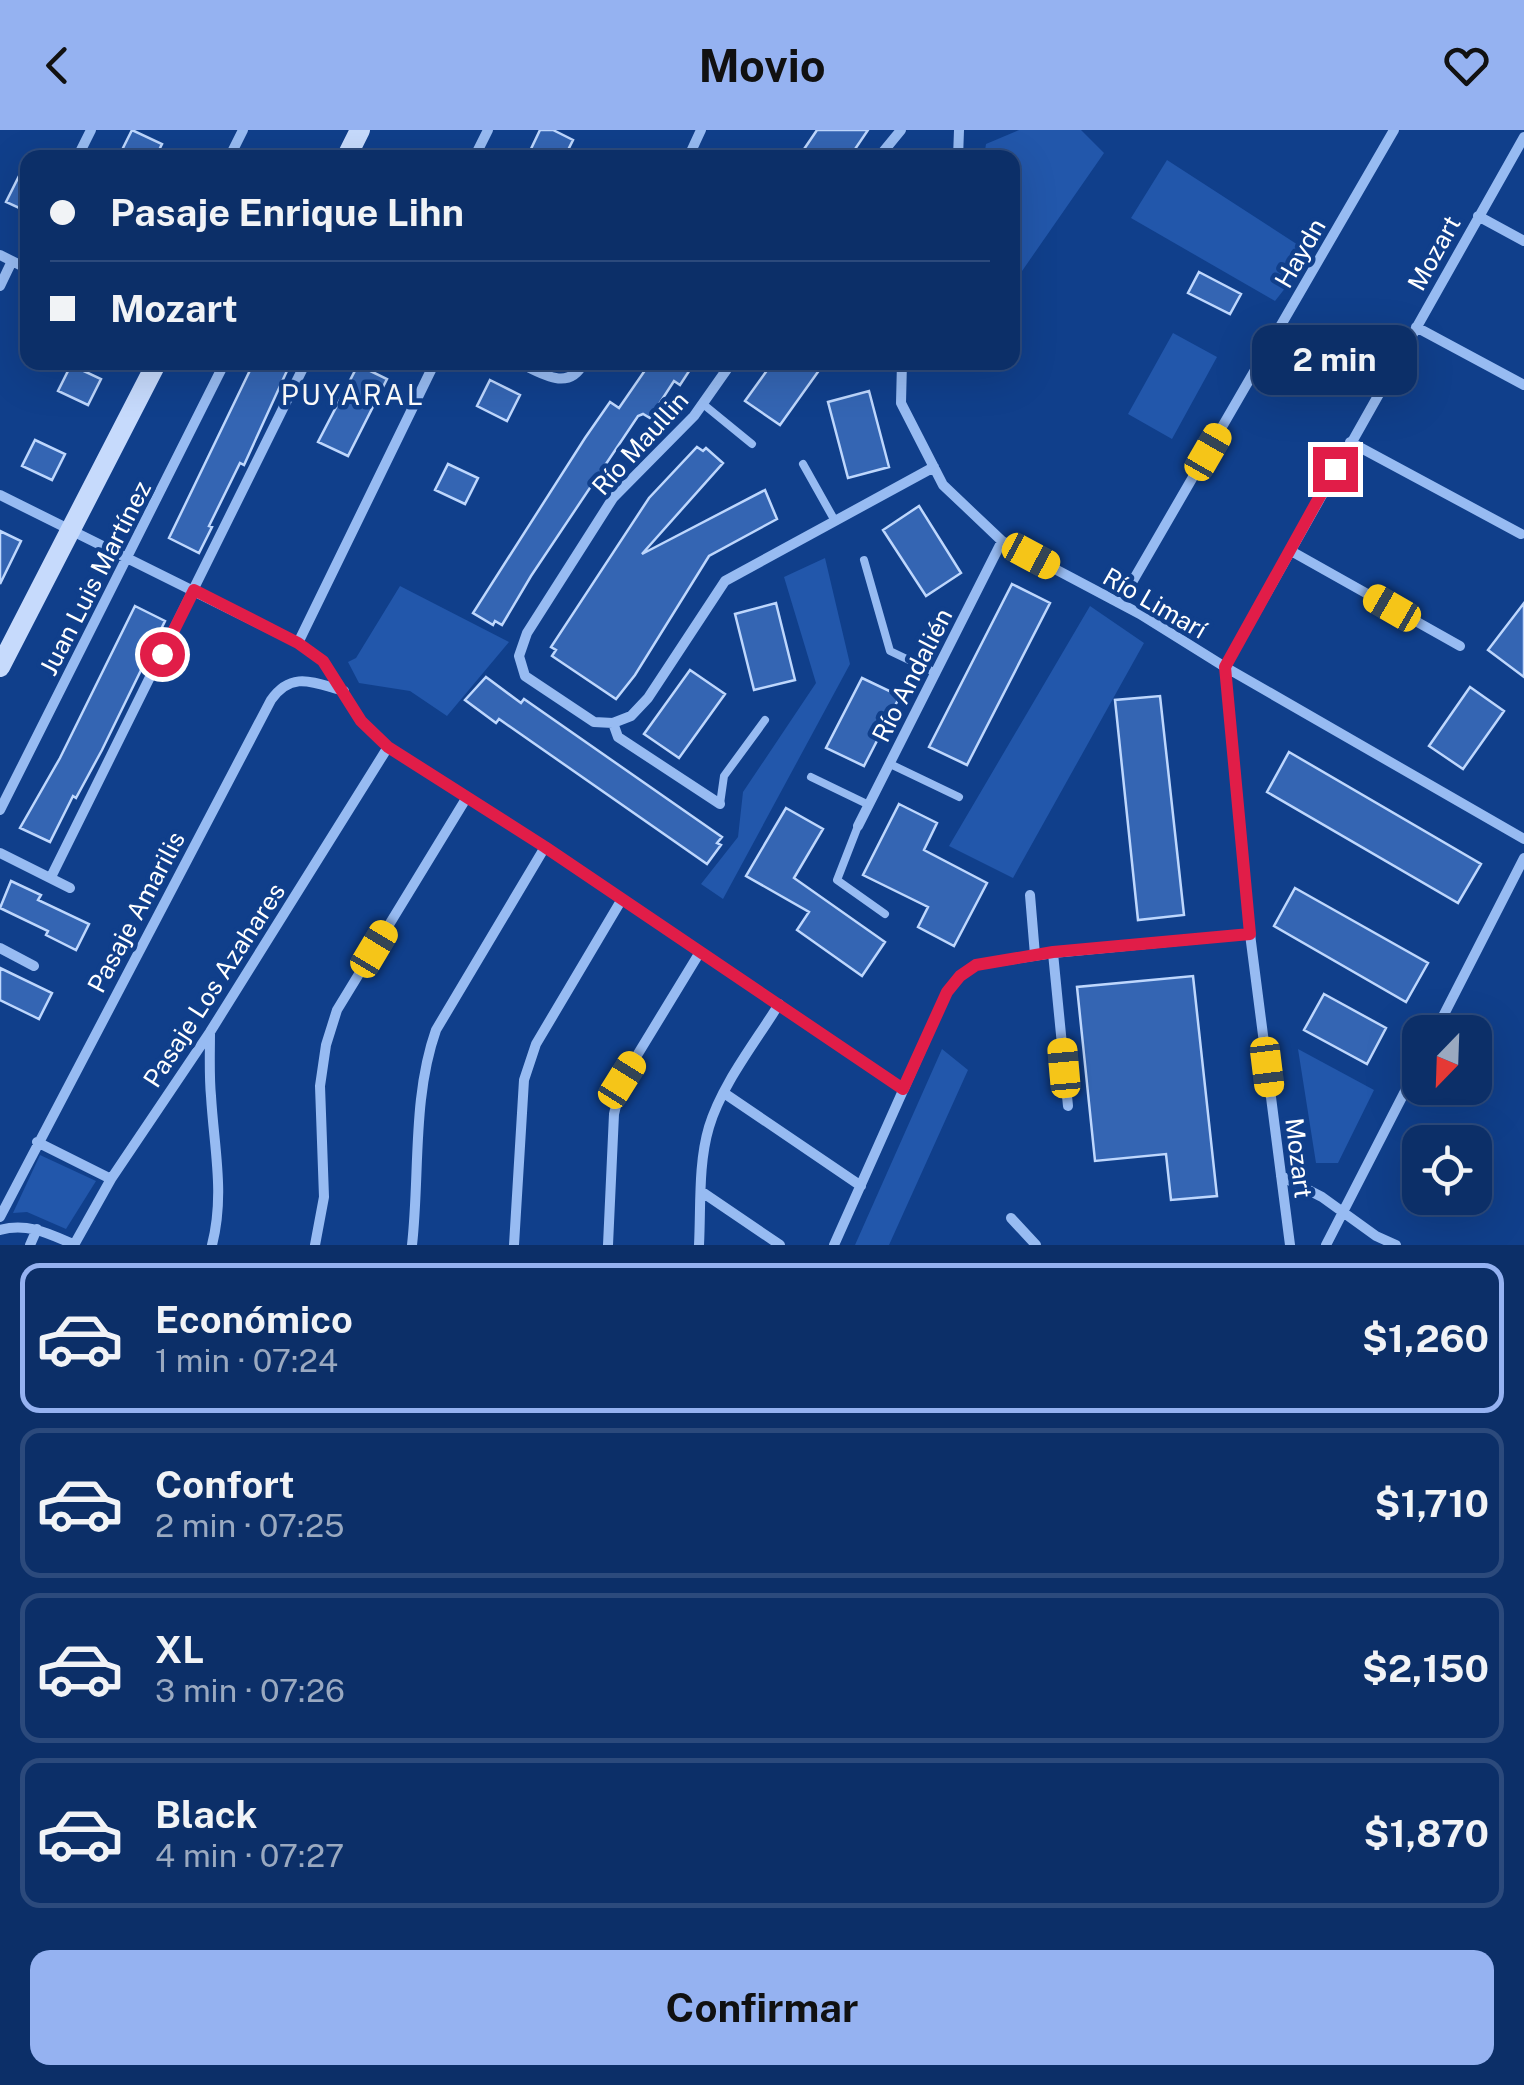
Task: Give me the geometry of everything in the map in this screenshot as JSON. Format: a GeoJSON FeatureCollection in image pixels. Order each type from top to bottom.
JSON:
{"type":"FeatureCollection","features":[{"type":"Feature","properties":{"kind":"street"},"geometry":{"type":"LineString","coordinates":[[885,150],[901,130]]}},
{"type":"Feature","properties":{"kind":"street","name":"Haydn"},"geometry":{"type":"LineString","coordinates":[[1120,603],[1394,130]]}},
{"type":"Feature","properties":{"kind":"street","name":"Mozart"},"geometry":{"type":"LineString","coordinates":[[1290,1245],[1250,934],[1225,667],[1524,137]]}},
{"type":"Feature","properties":{"kind":"street"},"geometry":{"type":"LineString","coordinates":[[1478,216],[1524,241]]}},
{"type":"Feature","properties":{"kind":"street"},"geometry":{"type":"LineString","coordinates":[[0,255],[20,265],[0,286]]}},
{"type":"Feature","properties":{"kind":"street"},"geometry":{"type":"LineString","coordinates":[[1416,326],[1524,385]]}},
{"type":"Feature","properties":{"kind":"street"},"geometry":{"type":"LineString","coordinates":[[0,667],[153,370]]}},
{"type":"Feature","properties":{"kind":"street","name":"Juan Luis Martínez"},"geometry":{"type":"LineString","coordinates":[[0,810],[221,370]]}},
{"type":"Feature","properties":{"kind":"street"},"geometry":{"type":"LineString","coordinates":[[51,877],[302,370]]}},
{"type":"Feature","properties":{"kind":"street"},"geometry":{"type":"LineString","coordinates":[[298,643],[431,370]]}},
{"type":"Feature","properties":{"kind":"street"},"geometry":{"type":"LineString","coordinates":[[534,370],[566,380],[580,370]]}},
{"type":"Feature","properties":{"kind":"street","name":"Río Maullin"},"geometry":{"type":"LineString","coordinates":[[613,723],[594,722],[526,676],[519,656],[528,634],[614,498],[702,404],[726,370]]}},
{"type":"Feature","properties":{"kind":"street","name":"Río Limarí"},"geometry":{"type":"LineString","coordinates":[[902,370],[902,402],[944,486],[1002,541],[1120,603],[1524,839]]}},
{"type":"Feature","properties":{"kind":"street"},"geometry":{"type":"LineString","coordinates":[[1350,442],[1520,534]]}},
{"type":"Feature","properties":{"kind":"street"},"geometry":{"type":"LineString","coordinates":[[720,804],[618,738],[613,723],[631,716],[648,698],[726,581],[934,467]]}},
{"type":"Feature","properties":{"kind":"street"},"geometry":{"type":"LineString","coordinates":[[0,496],[298,643],[323,661],[361,721],[388,747],[622,898],[903,1089]]}},
{"type":"Feature","properties":{"kind":"street","name":"Río Andalién"},"geometry":{"type":"LineString","coordinates":[[858,826],[1002,541]]}},
{"type":"Feature","properties":{"kind":"street"},"geometry":{"type":"LineString","coordinates":[[1291,551],[1460,646]]}},
{"type":"Feature","properties":{"kind":"street","name":"Pasaje Amarilis"},"geometry":{"type":"LineString","coordinates":[[0,1217],[271,700],[291,681],[344,691]]}},
{"type":"Feature","properties":{"kind":"street","name":"Pasaje Los Azahares"},"geometry":{"type":"LineString","coordinates":[[74,1245],[110,1179],[210,1032],[388,747]]}},
{"type":"Feature","properties":{"kind":"street"},"geometry":{"type":"LineString","coordinates":[[316,1245],[324,1197],[320,1086],[326,1045],[338,1010],[467,797]]}},
{"type":"Feature","properties":{"kind":"street"},"geometry":{"type":"LineString","coordinates":[[412,1245],[423,1082],[436,1030],[545,847]]}},
{"type":"Feature","properties":{"kind":"street"},"geometry":{"type":"LineString","coordinates":[[0,853],[70,888]]}},
{"type":"Feature","properties":{"kind":"street"},"geometry":{"type":"LineString","coordinates":[[1444,1015],[1524,858]]}},
{"type":"Feature","properties":{"kind":"street"},"geometry":{"type":"LineString","coordinates":[[1030,895],[1035,955]]}},
{"type":"Feature","properties":{"kind":"street"},"geometry":{"type":"LineString","coordinates":[[514,1245],[524,1080],[536,1044],[622,898]]}},
{"type":"Feature","properties":{"kind":"street"},"geometry":{"type":"LineString","coordinates":[[834,1245],[947,992],[960,976],[976,965],[1053,952],[1250,934]]}},
{"type":"Feature","properties":{"kind":"street"},"geometry":{"type":"LineString","coordinates":[[0,948],[34,966]]}},
{"type":"Feature","properties":{"kind":"street"},"geometry":{"type":"LineString","coordinates":[[608,1245],[614,1114],[622,1080],[700,952]]}},
{"type":"Feature","properties":{"kind":"street"},"geometry":{"type":"LineString","coordinates":[[1053,952],[1068,1106]]}},
{"type":"Feature","properties":{"kind":"street"},"geometry":{"type":"LineString","coordinates":[[700,1245],[705,1143],[710,1124],[724,1093],[779,1004]]}},
{"type":"Feature","properties":{"kind":"street"},"geometry":{"type":"LineString","coordinates":[[210,1032],[211,1096],[220,1178],[219,1218],[212,1245]]}},
{"type":"Feature","properties":{"kind":"street"},"geometry":{"type":"LineString","coordinates":[[724,1093],[861,1186]]}},
{"type":"Feature","properties":{"kind":"street"},"geometry":{"type":"LineString","coordinates":[[1326,1245],[1402,1098]]}},
{"type":"Feature","properties":{"kind":"street"},"geometry":{"type":"LineString","coordinates":[[37,1142],[110,1179]]}},
{"type":"Feature","properties":{"kind":"street"},"geometry":{"type":"LineString","coordinates":[[1281,1176],[1396,1245]]}},
{"type":"Feature","properties":{"kind":"street"},"geometry":{"type":"LineString","coordinates":[[702,1192],[780,1245]]}},
{"type":"Feature","properties":{"kind":"street"},"geometry":{"type":"LineString","coordinates":[[1011,1218],[1036,1245]]}},
{"type":"Feature","properties":{"kind":"street"},"geometry":{"type":"LineString","coordinates":[[0,1230],[14,1226],[38,1229],[74,1245]]}},
{"type":"Feature","properties":{"kind":"street"},"geometry":{"type":"LineString","coordinates":[[30,1245],[38,1229]]}},
{"type":"Feature","properties":{"kind":"lane"},"geometry":{"type":"LineString","coordinates":[[702,404],[752,444]]}},
{"type":"Feature","properties":{"kind":"lane"},"geometry":{"type":"LineString","coordinates":[[803,464],[834,522]]}},
{"type":"Feature","properties":{"kind":"lane"},"geometry":{"type":"LineString","coordinates":[[864,560],[890,652],[936,673]]}},
{"type":"Feature","properties":{"kind":"lane"},"geometry":{"type":"LineString","coordinates":[[720,804],[724,776],[765,720]]}},
{"type":"Feature","properties":{"kind":"lane"},"geometry":{"type":"LineString","coordinates":[[890,764],[959,797]]}},
{"type":"Feature","properties":{"kind":"lane"},"geometry":{"type":"LineString","coordinates":[[811,777],[869,805]]}},
{"type":"Feature","properties":{"kind":"lane"},"geometry":{"type":"LineString","coordinates":[[858,826],[836,880],[885,914]]}},
{"type":"Feature","properties":{"kind":"shaded area"},"geometry":{"type":"Polygon","coordinates":[[[1019,130],[1081,130],[1104,153],[1020,274],[1020,150],[985,150],[986,144],[1019,130]]]}},
{"type":"Feature","properties":{"kind":"shaded area"},"geometry":{"type":"Polygon","coordinates":[[[1167,160],[1312,254],[1275,301],[1131,218],[1167,160]]]}},
{"type":"Feature","properties":{"kind":"shaded area"},"geometry":{"type":"Polygon","coordinates":[[[1173,333],[1217,357],[1172,439],[1128,414],[1173,333]]]}},
{"type":"Feature","properties":{"kind":"shaded area"},"geometry":{"type":"Polygon","coordinates":[[[825,558],[850,664],[723,899],[701,884],[738,837],[743,792],[816,683],[784,577],[825,558]]]}},
{"type":"Feature","properties":{"kind":"shaded area"},"geometry":{"type":"Polygon","coordinates":[[[400,586],[509,642],[447,716],[410,691],[359,683],[348,662],[356,658],[400,586]]]}},
{"type":"Feature","properties":{"kind":"shaded area"},"geometry":{"type":"Polygon","coordinates":[[[1090,606],[1144,643],[1013,878],[949,846],[1090,606]]]}},
{"type":"Feature","properties":{"kind":"shaded area"},"geometry":{"type":"Polygon","coordinates":[[[942,1049],[968,1070],[889,1245],[855,1245],[942,1049]]]}},
{"type":"Feature","properties":{"kind":"shaded area"},"geometry":{"type":"Polygon","coordinates":[[[1298,1049],[1374,1090],[1338,1163],[1316,1163],[1298,1049]]]}},
{"type":"Feature","properties":{"kind":"shaded area"},"geometry":{"type":"Polygon","coordinates":[[[40,1155],[96,1181],[66,1229],[27,1212],[13,1213],[40,1155]]]}},
{"type":"Feature","properties":{"kind":"building"},"geometry":{"type":"Polygon","coordinates":[[[132,130],[162,144],[159,150],[122,150],[132,130]]]}},
{"type":"Feature","properties":{"kind":"building"},"geometry":{"type":"Polygon","coordinates":[[[540,130],[553,130],[573,140],[568,150],[530,150],[540,130]]]}},
{"type":"Feature","properties":{"kind":"building"},"geometry":{"type":"Polygon","coordinates":[[[817,130],[868,130],[854,150],[803,150],[817,130]]]}},
{"type":"Feature","properties":{"kind":"building"},"geometry":{"type":"Polygon","coordinates":[[[20,174],[20,208],[6,202],[20,174]]]}},
{"type":"Feature","properties":{"kind":"building"},"geometry":{"type":"Polygon","coordinates":[[[1199,272],[1241,294],[1230,314],[1188,293],[1199,272]]]}},
{"type":"Feature","properties":{"kind":"building"},"geometry":{"type":"Polygon","coordinates":[[[68,370],[82,370],[101,379],[88,405],[58,391],[68,370]]]}},
{"type":"Feature","properties":{"kind":"building"},"geometry":{"type":"Polygon","coordinates":[[[250,370],[287,370],[199,553],[169,538],[250,370]]]}},
{"type":"Feature","properties":{"kind":"building"},"geometry":{"type":"Polygon","coordinates":[[[355,370],[368,370],[387,379],[348,456],[318,442],[355,370]]]}},
{"type":"Feature","properties":{"kind":"building"},"geometry":{"type":"Polygon","coordinates":[[[645,370],[690,370],[680,385],[674,381],[650,418],[638,416],[502,625],[495,621],[493,625],[473,613],[610,402],[619,408],[645,370]]]}},
{"type":"Feature","properties":{"kind":"building"},"geometry":{"type":"Polygon","coordinates":[[[767,370],[819,370],[780,425],[745,401],[767,370]]]}},
{"type":"Feature","properties":{"kind":"building"},"geometry":{"type":"Polygon","coordinates":[[[490,380],[520,395],[507,421],[477,406],[490,380]]]}},
{"type":"Feature","properties":{"kind":"building"},"geometry":{"type":"Polygon","coordinates":[[[869,391],[889,467],[848,478],[828,402],[869,391]]]}},
{"type":"Feature","properties":{"kind":"building"},"geometry":{"type":"Polygon","coordinates":[[[35,440],[65,454],[52,480],[22,466],[35,440]]]}},
{"type":"Feature","properties":{"kind":"building"},"geometry":{"type":"Polygon","coordinates":[[[697,447],[703,451],[706,448],[723,463],[642,554],[765,490],[777,519],[709,556],[616,699],[552,656],[556,650],[551,647],[649,498],[697,447]]]}},
{"type":"Feature","properties":{"kind":"building"},"geometry":{"type":"Polygon","coordinates":[[[448,464],[478,478],[465,504],[435,490],[448,464]]]}},
{"type":"Feature","properties":{"kind":"building"},"geometry":{"type":"Polygon","coordinates":[[[919,506],[961,573],[926,596],[883,530],[919,506]]]}},
{"type":"Feature","properties":{"kind":"building"},"geometry":{"type":"Polygon","coordinates":[[[0,531],[21,541],[0,584],[0,531]]]}},
{"type":"Feature","properties":{"kind":"building"},"geometry":{"type":"Polygon","coordinates":[[[1012,584],[1050,603],[967,765],[929,747],[1012,584]]]}},
{"type":"Feature","properties":{"kind":"building"},"geometry":{"type":"Polygon","coordinates":[[[776,603],[795,680],[754,690],[735,614],[776,603]]]}},
{"type":"Feature","properties":{"kind":"building"},"geometry":{"type":"Polygon","coordinates":[[[1524,603],[1524,677],[1488,650],[1524,603]]]}},
{"type":"Feature","properties":{"kind":"building"},"geometry":{"type":"Polygon","coordinates":[[[135,606],[165,621],[102,750],[50,842],[20,828],[60,758],[135,606]]]}},
{"type":"Feature","properties":{"kind":"building"},"geometry":{"type":"Polygon","coordinates":[[[690,670],[725,694],[679,758],[644,734],[690,670]]]}},
{"type":"Feature","properties":{"kind":"building"},"geometry":{"type":"Polygon","coordinates":[[[486,677],[521,703],[524,699],[722,837],[717,843],[721,845],[707,864],[499,719],[496,723],[465,700],[486,677]]]}},
{"type":"Feature","properties":{"kind":"building"},"geometry":{"type":"Polygon","coordinates":[[[862,678],[900,696],[864,766],[826,748],[862,678]]]}},
{"type":"Feature","properties":{"kind":"building"},"geometry":{"type":"Polygon","coordinates":[[[1470,687],[1504,711],[1463,769],[1429,746],[1470,687]]]}},
{"type":"Feature","properties":{"kind":"building"},"geometry":{"type":"Polygon","coordinates":[[[1160,696],[1184,915],[1138,920],[1115,700],[1160,696]]]}},
{"type":"Feature","properties":{"kind":"building"},"geometry":{"type":"Polygon","coordinates":[[[1289,752],[1481,864],[1458,903],[1267,792],[1289,752]]]}},
{"type":"Feature","properties":{"kind":"building"},"geometry":{"type":"Polygon","coordinates":[[[899,804],[937,823],[924,850],[987,883],[954,946],[918,927],[928,907],[863,875],[899,804]]]}},
{"type":"Feature","properties":{"kind":"building"},"geometry":{"type":"Polygon","coordinates":[[[786,808],[823,829],[794,878],[885,942],[862,976],[797,930],[809,912],[746,876],[786,808]]]}},
{"type":"Feature","properties":{"kind":"building"},"geometry":{"type":"Polygon","coordinates":[[[11,881],[41,895],[38,900],[89,924],[76,950],[46,935],[48,931],[0,908],[11,881]]]}},
{"type":"Feature","properties":{"kind":"building"},"geometry":{"type":"Polygon","coordinates":[[[1295,888],[1428,963],[1406,1002],[1274,926],[1295,888]]]}},
{"type":"Feature","properties":{"kind":"building"},"geometry":{"type":"Polygon","coordinates":[[[0,968],[52,993],[39,1019],[0,1000],[0,968]]]}},
{"type":"Feature","properties":{"kind":"building"},"geometry":{"type":"Polygon","coordinates":[[[1193,976],[1217,1196],[1171,1200],[1166,1154],[1095,1161],[1077,987],[1193,976]]]}},
{"type":"Feature","properties":{"kind":"building"},"geometry":{"type":"Polygon","coordinates":[[[1324,994],[1386,1028],[1367,1064],[1304,1030],[1324,994]]]}},
{"type":"Feature","properties":{"kind":"district","name":"PUYARAL"},"geometry":{"type":"Point","coordinates":[353,395]}},
{"type":"Feature","properties":{"kind":"route"},"geometry":{"type":"LineString","coordinates":[[162,654],[194,590],[298,643],[323,661],[361,721],[388,747],[545,847],[903,1089],[947,992],[976,965],[1053,952],[1250,934],[1225,667],[1335,469]]}}]}
